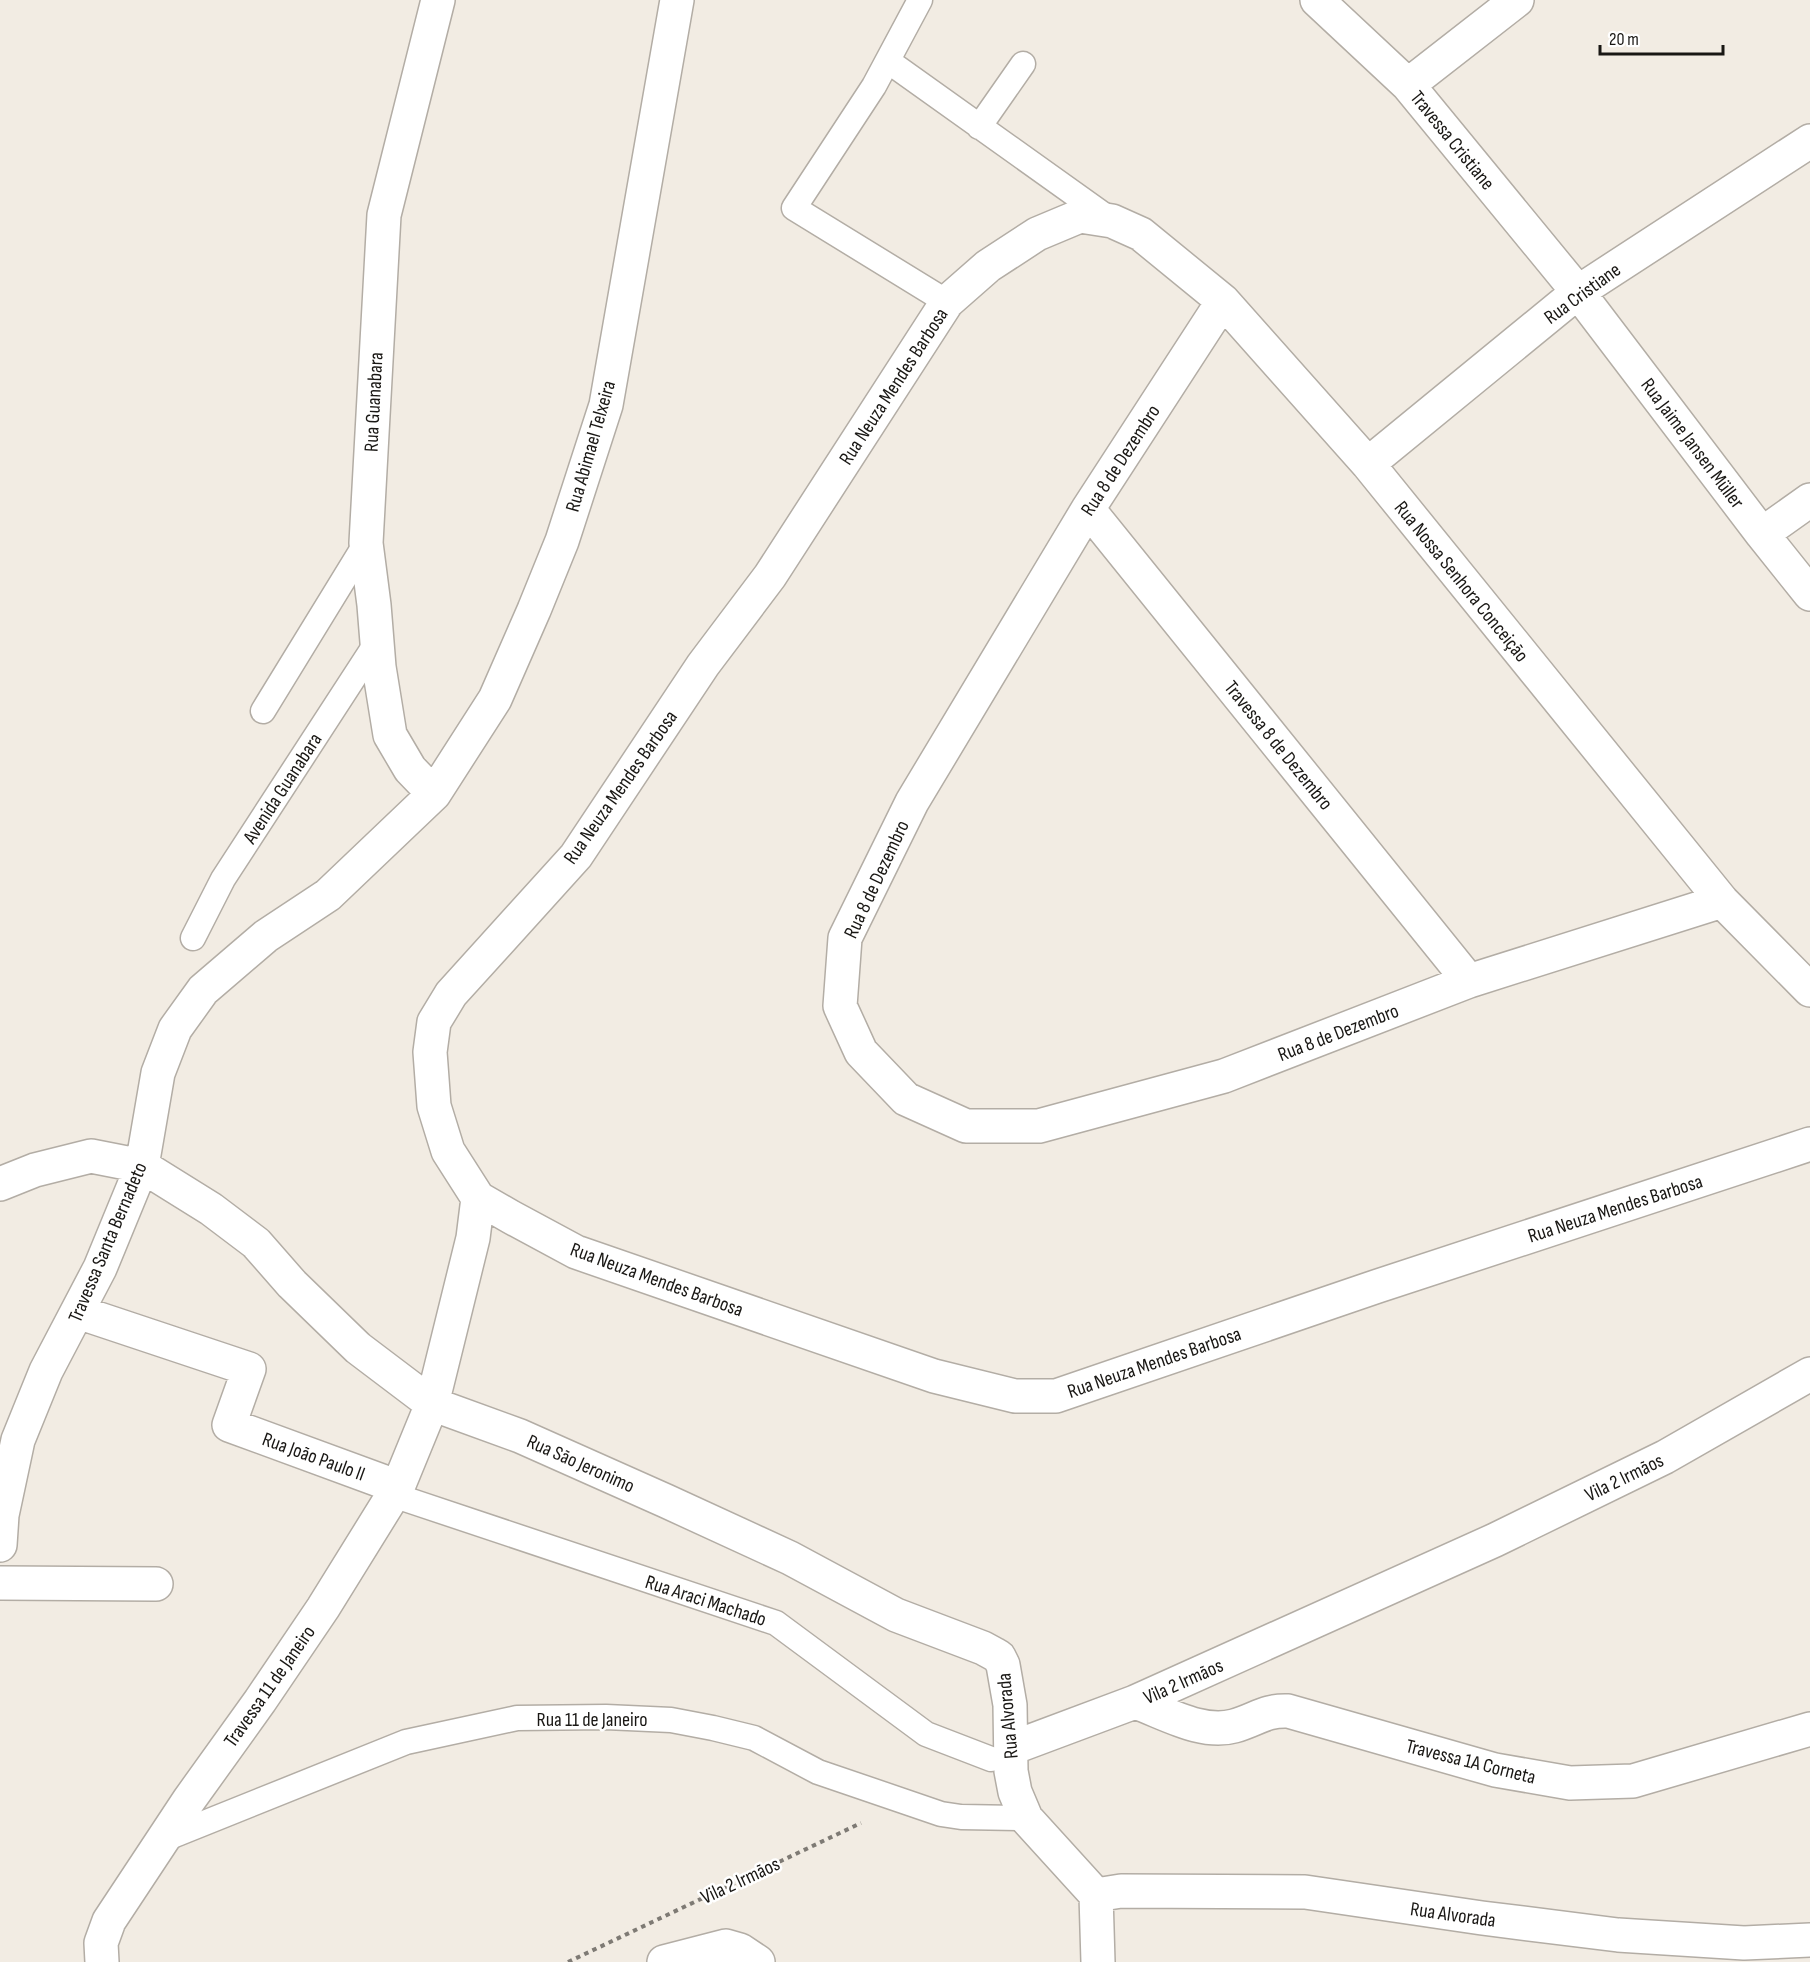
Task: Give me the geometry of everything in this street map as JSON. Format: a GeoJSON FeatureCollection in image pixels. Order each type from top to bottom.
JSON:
{"type":"FeatureCollection","features":[{"type":"Feature","properties":{"kind":"street","name":"Rua Guanabara"},"geometry":{"type":"LineString","coordinates":[[434,794],[410,769],[390,735],[366,543],[384,215],[438,0]]}},
{"type":"Feature","properties":{"kind":"street","name":"Rua Abimael Telxeira"},"geometry":{"type":"LineString","coordinates":[[434,794],[495,699],[562,541],[606,405],[677,0]]}},
{"type":"Feature","properties":{"kind":"street","name":"Travessa Cristiane"},"geometry":{"type":"LineString","coordinates":[[1317,0],[1408,85],[1578,292]]}},
{"type":"Feature","properties":{"kind":"street"},"geometry":{"type":"LineString","coordinates":[[1408,85],[1517,0]]}},
{"type":"Feature","properties":{"kind":"street","name":"Rua Cristiane"},"geometry":{"type":"LineString","coordinates":[[1368,464],[1578,292],[1810,141]]}},
{"type":"Feature","properties":{"kind":"street","name":"Rua Nossa Senhora Conceição"},"geometry":{"type":"LineString","coordinates":[[1096,218],[1141,234],[1223,301],[1368,464],[1722,902],[1810,990]]}},
{"type":"Feature","properties":{"kind":"street","name":"Rua Neuza Mendes Barbosa"},"geometry":{"type":"LineString","coordinates":[[1096,218],[1037,234],[988,266],[947,302],[770,576],[704,665],[576,856],[451,994],[434,1022],[430,1052],[434,1106],[448,1151],[478,1198],[576,1252],[934,1376],[1015,1396],[1056,1396],[1378,1286],[1810,1144]]}},
{"type":"Feature","properties":{"kind":"street","name":"Rua Jaime Jansen Müller"},"geometry":{"type":"LineString","coordinates":[[1578,292],[1810,594]]}},
{"type":"Feature","properties":{"kind":"street","name":"Rua 8 de Dezembro"},"geometry":{"type":"LineString","coordinates":[[1223,301],[1088,509],[912,802],[845,938],[840,1006],[861,1052],[906,1099],[966,1126],[1039,1126],[1224,1076],[1469,981],[1722,902]]}},
{"type":"Feature","properties":{"kind":"street"},"geometry":{"type":"LineString","coordinates":[[1762,534],[1810,500]]}},
{"type":"Feature","properties":{"kind":"street","name":"Travessa 8 de Dezembro"},"geometry":{"type":"LineString","coordinates":[[1088,509],[1469,981]]}},
{"type":"Feature","properties":{"kind":"street","name":"Travessa Santa Bernadeto"},"geometry":{"type":"LineString","coordinates":[[0,1545],[2,1515],[18,1440],[46,1371],[100,1268],[142,1166],[158,1073],[175,1029],[203,990],[266,936],[328,894],[434,794]]}},
{"type":"Feature","properties":{"kind":"street"},"geometry":{"type":"LineString","coordinates":[[0,1184],[35,1170],[91,1156],[142,1166]]}},
{"type":"Feature","properties":{"kind":"street","name":"Rua São Jeronimo"},"geometry":{"type":"LineString","coordinates":[[142,1166],[211,1209],[256,1243],[292,1284],[358,1348],[432,1404],[520,1436],[790,1558],[896,1615],[994,1654]]}},
{"type":"Feature","properties":{"kind":"street"},"geometry":{"type":"LineString","coordinates":[[432,1404],[473,1238],[478,1198]]}},
{"type":"Feature","properties":{"kind":"street","name":"Rua João Paulo II"},"geometry":{"type":"LineString","coordinates":[[78,1312],[249,1369],[229,1425],[395,1491]]}},
{"type":"Feature","properties":{"kind":"street","name":"Vila 2 Irmãos"},"geometry":{"type":"LineString","coordinates":[[1001,1753],[1136,1702],[1505,1535],[1665,1457],[1800,1379]]}},
{"type":"Feature","properties":{"kind":"street","name":"Travessa 11 de Janeiro"},"geometry":{"type":"LineString","coordinates":[[102,1962],[101,1943],[110,1921],[162,1840],[323,1608],[395,1491],[432,1404]]}},
{"type":"Feature","properties":{"kind":"street"},"geometry":{"type":"LineString","coordinates":[[0,1583],[156,1584]]}},
{"type":"Feature","properties":{"kind":"street","name":"Rua Alvorada"},"geometry":{"type":"LineString","coordinates":[[994,1654],[999,1657],[1003,1665],[1010,1705],[1001,1753],[1011,1771],[1014,1792],[1026,1818],[1096,1895],[1121,1891],[1305,1892],[1618,1935],[1744,1942],[1810,1940]]}},
{"type":"Feature","properties":{"kind":"street","name":"Travessa 1A Corneta"},"geometry":{"type":"LineString","coordinates":[[1136,1702],[1205,1728],[1233,1726],[1274,1711],[1288,1711],[1495,1770],[1570,1783],[1633,1781],[1810,1729]]}},
{"type":"Feature","properties":{"kind":"street"},"geometry":{"type":"LineString","coordinates":[[1096,1895],[1098,1962]]}},
{"type":"Feature","properties":{"kind":"street"},"geometry":{"type":"LineString","coordinates":[[664,1962],[726,1946],[740,1950],[758,1962]]}},
{"type":"Feature","properties":{"kind":"lane"},"geometry":{"type":"LineString","coordinates":[[920,0],[874,86],[794,208],[947,302]]}},
{"type":"Feature","properties":{"kind":"lane"},"geometry":{"type":"LineString","coordinates":[[888,61],[980,127],[1096,218]]}},
{"type":"Feature","properties":{"kind":"lane"},"geometry":{"type":"LineString","coordinates":[[980,127],[1023,64]]}},
{"type":"Feature","properties":{"kind":"lane"},"geometry":{"type":"LineString","coordinates":[[263,711],[366,543]]}},
{"type":"Feature","properties":{"kind":"lane","name":"Avenida Guanabara"},"geometry":{"type":"LineString","coordinates":[[193,938],[223,879],[377,642]]}},
{"type":"Feature","properties":{"kind":"lane","name":"Rua Araci Machado"},"geometry":{"type":"LineString","coordinates":[[395,1491],[777,1623],[926,1734],[1001,1753]]}},
{"type":"Feature","properties":{"kind":"lane","name":"Rua 11 de Janeiro"},"geometry":{"type":"LineString","coordinates":[[162,1840],[406,1742],[517,1718],[606,1717],[671,1720],[713,1728],[754,1738],[810,1768],[941,1814],[961,1817],[1026,1818]]}},
{"type":"Feature","properties":{"kind":"path","name":"Vila 2 Irmãos"},"geometry":{"type":"LineString","coordinates":[[568,1962],[906,1801]]}}]}
